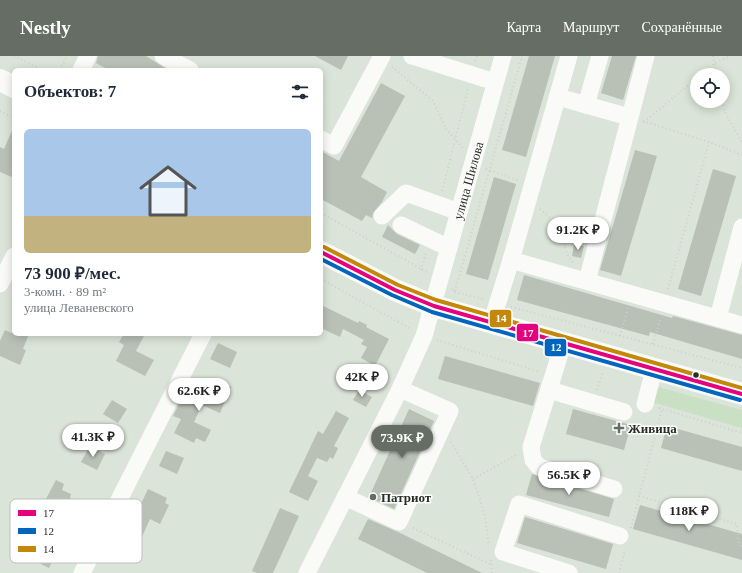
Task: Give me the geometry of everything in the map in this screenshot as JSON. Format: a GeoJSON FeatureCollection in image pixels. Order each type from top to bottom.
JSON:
{"type":"FeatureCollection","features":[{"type":"Feature","properties":{"kind":"main road"},"geometry":{"type":"LineString","coordinates":[[0,80],[12,86]]}},
{"type":"Feature","properties":{"kind":"main road"},"geometry":{"type":"LineString","coordinates":[[323,253],[395,290],[434,306],[491,324],[742,394]]}},
{"type":"Feature","properties":{"kind":"street"},"geometry":{"type":"LineString","coordinates":[[81,68],[88,56]]}},
{"type":"Feature","properties":{"kind":"street"},"geometry":{"type":"LineString","coordinates":[[163,56],[186,68]]}},
{"type":"Feature","properties":{"kind":"street"},"geometry":{"type":"LineString","coordinates":[[412,56],[495,82]]}},
{"type":"Feature","properties":{"kind":"street","name":"улица Шилова"},"geometry":{"type":"LineString","coordinates":[[307,573],[400,389],[424,336],[434,306],[503,56]]}},
{"type":"Feature","properties":{"kind":"street"},"geometry":{"type":"LineString","coordinates":[[491,324],[511,260],[569,56]]}},
{"type":"Feature","properties":{"kind":"street"},"geometry":{"type":"LineString","coordinates":[[586,105],[600,56]]}},
{"type":"Feature","properties":{"kind":"street"},"geometry":{"type":"LineString","coordinates":[[587,282],[636,119],[646,56]]}},
{"type":"Feature","properties":{"kind":"street"},"geometry":{"type":"LineString","coordinates":[[323,140],[334,146],[385,60]]}},
{"type":"Feature","properties":{"kind":"street"},"geometry":{"type":"LineString","coordinates":[[558,97],[636,119]]}},
{"type":"Feature","properties":{"kind":"street"},"geometry":{"type":"LineString","coordinates":[[382,216],[406,193],[459,212]]}},
{"type":"Feature","properties":{"kind":"street"},"geometry":{"type":"LineString","coordinates":[[401,225],[449,248]]}},
{"type":"Feature","properties":{"kind":"street"},"geometry":{"type":"LineString","coordinates":[[718,318],[742,227]]}},
{"type":"Feature","properties":{"kind":"street"},"geometry":{"type":"LineString","coordinates":[[0,284],[12,260]]}},
{"type":"Feature","properties":{"kind":"street"},"geometry":{"type":"LineString","coordinates":[[511,260],[742,325]]}},
{"type":"Feature","properties":{"kind":"street"},"geometry":{"type":"LineString","coordinates":[[119,499],[202,336]]}},
{"type":"Feature","properties":{"kind":"street"},"geometry":{"type":"LineString","coordinates":[[563,344],[531,447],[533,460],[539,467],[614,489]]}},
{"type":"Feature","properties":{"kind":"street"},"geometry":{"type":"LineString","coordinates":[[645,404],[654,370]]}},
{"type":"Feature","properties":{"kind":"street"},"geometry":{"type":"LineString","coordinates":[[550,385],[556,392],[624,412]]}},
{"type":"Feature","properties":{"kind":"street"},"geometry":{"type":"LineString","coordinates":[[345,497],[399,522],[450,411],[400,389]]}},
{"type":"Feature","properties":{"kind":"street"},"geometry":{"type":"LineString","coordinates":[[569,573],[546,570],[503,552],[519,504],[625,540]]}},
{"type":"Feature","properties":{"kind":"street"},"geometry":{"type":"LineString","coordinates":[[82,573],[87,563]]}},
{"type":"Feature","properties":{"kind":"path"},"geometry":{"type":"LineString","coordinates":[[14,56],[38,68]]}},
{"type":"Feature","properties":{"kind":"path"},"geometry":{"type":"LineString","coordinates":[[61,68],[67,56]]}},
{"type":"Feature","properties":{"kind":"path"},"geometry":{"type":"LineString","coordinates":[[438,205],[454,138],[477,56]]}},
{"type":"Feature","properties":{"kind":"path"},"geometry":{"type":"LineString","coordinates":[[453,296],[522,56]]}},
{"type":"Feature","properties":{"kind":"path"},"geometry":{"type":"LineString","coordinates":[[713,56],[716,68]]}},
{"type":"Feature","properties":{"kind":"path"},"geometry":{"type":"LineString","coordinates":[[708,68],[715,62],[730,56]]}},
{"type":"Feature","properties":{"kind":"path"},"geometry":{"type":"LineString","coordinates":[[385,60],[433,101],[446,129],[462,146],[472,165],[522,182],[540,208],[559,225],[568,254],[587,282]]}},
{"type":"Feature","properties":{"kind":"path"},"geometry":{"type":"LineString","coordinates":[[636,119],[690,83]]}},
{"type":"Feature","properties":{"kind":"path"},"geometry":{"type":"LineString","coordinates":[[724,108],[742,142]]}},
{"type":"Feature","properties":{"kind":"path"},"geometry":{"type":"LineString","coordinates":[[0,111],[12,117]]}},
{"type":"Feature","properties":{"kind":"path"},"geometry":{"type":"LineString","coordinates":[[636,119],[709,142],[742,155]]}},
{"type":"Feature","properties":{"kind":"path"},"geometry":{"type":"LineString","coordinates":[[653,344],[709,142]]}},
{"type":"Feature","properties":{"kind":"path"},"geometry":{"type":"LineString","coordinates":[[323,214],[422,270],[441,279],[454,292],[742,368]]}},
{"type":"Feature","properties":{"kind":"path"},"geometry":{"type":"LineString","coordinates":[[422,270],[430,239]]}},
{"type":"Feature","properties":{"kind":"path"},"geometry":{"type":"LineString","coordinates":[[323,280],[424,336]]}},
{"type":"Feature","properties":{"kind":"path"},"geometry":{"type":"LineString","coordinates":[[620,336],[631,294]]}},
{"type":"Feature","properties":{"kind":"path"},"geometry":{"type":"LineString","coordinates":[[619,573],[625,540],[639,496],[662,410]]}},
{"type":"Feature","properties":{"kind":"path"},"geometry":{"type":"LineString","coordinates":[[444,424],[452,444],[473,479],[484,512],[490,548]]}},
{"type":"Feature","properties":{"kind":"path"},"geometry":{"type":"LineString","coordinates":[[473,479],[531,447]]}},
{"type":"Feature","properties":{"kind":"path"},"geometry":{"type":"LineString","coordinates":[[639,496],[737,524],[738,540],[742,549]]}},
{"type":"Feature","properties":{"kind":"path"},"geometry":{"type":"LineString","coordinates":[[399,522],[492,565]]}},
{"type":"Feature","properties":{"kind":"path"},"geometry":{"type":"LineString","coordinates":[[491,555],[492,573]]}},
{"type":"Feature","properties":{"kind":"green space"},"geometry":{"type":"Polygon","coordinates":[[[658,387],[742,410],[742,428],[655,403],[653,400],[655,388],[658,387]]]}},
{"type":"Feature","properties":{"kind":"building"},"geometry":{"type":"Polygon","coordinates":[[[98,56],[146,56],[165,68],[105,68],[96,63],[98,56]]]}},
{"type":"Feature","properties":{"kind":"building"},"geometry":{"type":"Polygon","coordinates":[[[315,56],[348,56],[341,70],[315,56]]]}},
{"type":"Feature","properties":{"kind":"building"},"geometry":{"type":"Polygon","coordinates":[[[529,56],[555,56],[526,157],[502,150],[529,56]]]}},
{"type":"Feature","properties":{"kind":"building"},"geometry":{"type":"Polygon","coordinates":[[[612,56],[636,56],[623,100],[601,93],[612,56]]]}},
{"type":"Feature","properties":{"kind":"building"},"geometry":{"type":"Polygon","coordinates":[[[381,83],[405,96],[361,177],[387,192],[382,202],[373,213],[372,218],[366,215],[362,221],[323,200],[323,152],[339,161],[381,83]]]}},
{"type":"Feature","properties":{"kind":"building"},"geometry":{"type":"Polygon","coordinates":[[[12,131],[12,177],[0,172],[0,147],[4,149],[12,131]]]}},
{"type":"Feature","properties":{"kind":"building"},"geometry":{"type":"Polygon","coordinates":[[[635,150],[657,156],[621,276],[600,270],[635,150]]]}},
{"type":"Feature","properties":{"kind":"building"},"geometry":{"type":"Polygon","coordinates":[[[713,169],[736,176],[701,296],[678,289],[713,169]]]}},
{"type":"Feature","properties":{"kind":"building"},"geometry":{"type":"Polygon","coordinates":[[[494,177],[516,184],[488,280],[466,274],[494,177]]]}},
{"type":"Feature","properties":{"kind":"building"},"geometry":{"type":"Polygon","coordinates":[[[388,225],[397,234],[420,245],[415,254],[382,237],[388,225]]]}},
{"type":"Feature","properties":{"kind":"building"},"geometry":{"type":"Polygon","coordinates":[[[574,245],[584,246],[581,258],[572,256],[574,245]]]}},
{"type":"Feature","properties":{"kind":"building"},"geometry":{"type":"Polygon","coordinates":[[[524,275],[672,318],[673,316],[742,335],[742,359],[650,332],[649,336],[517,300],[524,275]]]}},
{"type":"Feature","properties":{"kind":"building"},"geometry":{"type":"Polygon","coordinates":[[[323,306],[358,323],[359,321],[367,325],[366,327],[389,339],[375,366],[361,358],[367,347],[361,344],[364,340],[343,329],[340,337],[323,329],[323,306]]]}},
{"type":"Feature","properties":{"kind":"building"},"geometry":{"type":"Polygon","coordinates":[[[5,330],[12,333],[12,336],[28,336],[23,349],[26,350],[20,365],[0,356],[0,341],[5,330]]]}},
{"type":"Feature","properties":{"kind":"building"},"geometry":{"type":"Polygon","coordinates":[[[123,336],[144,336],[136,351],[154,360],[145,376],[116,361],[124,345],[119,342],[123,336]]]}},
{"type":"Feature","properties":{"kind":"building"},"geometry":{"type":"Polygon","coordinates":[[[218,343],[237,352],[230,368],[210,359],[218,343]]]}},
{"type":"Feature","properties":{"kind":"building"},"geometry":{"type":"Polygon","coordinates":[[[445,356],[540,383],[533,406],[438,379],[445,356]]]}},
{"type":"Feature","properties":{"kind":"building"},"geometry":{"type":"Polygon","coordinates":[[[222,383],[231,387],[220,413],[202,405],[194,422],[211,430],[205,442],[196,438],[194,443],[174,433],[181,419],[173,416],[183,396],[191,401],[198,386],[211,391],[212,389],[219,392],[222,383]]]}},
{"type":"Feature","properties":{"kind":"building"},"geometry":{"type":"Polygon","coordinates":[[[359,390],[372,397],[366,407],[353,400],[359,390]]]}},
{"type":"Feature","properties":{"kind":"building"},"geometry":{"type":"Polygon","coordinates":[[[112,400],[127,409],[118,423],[103,414],[112,400]]]}},
{"type":"Feature","properties":{"kind":"building"},"geometry":{"type":"Polygon","coordinates":[[[409,409],[434,421],[394,509],[369,497],[409,409]]]}},
{"type":"Feature","properties":{"kind":"building"},"geometry":{"type":"Polygon","coordinates":[[[573,409],[631,425],[624,450],[566,434],[573,409]]]}},
{"type":"Feature","properties":{"kind":"building"},"geometry":{"type":"Polygon","coordinates":[[[336,411],[349,418],[334,446],[338,448],[333,459],[330,457],[327,462],[317,458],[308,476],[318,481],[308,501],[289,492],[318,431],[323,434],[336,411]]]}},
{"type":"Feature","properties":{"kind":"building"},"geometry":{"type":"Polygon","coordinates":[[[667,426],[742,447],[742,471],[661,448],[667,426]]]}},
{"type":"Feature","properties":{"kind":"building"},"geometry":{"type":"Polygon","coordinates":[[[90,446],[105,454],[97,470],[81,462],[90,446]]]}},
{"type":"Feature","properties":{"kind":"building"},"geometry":{"type":"Polygon","coordinates":[[[166,451],[184,458],[177,474],[159,466],[166,451]]]}},
{"type":"Feature","properties":{"kind":"building"},"geometry":{"type":"Polygon","coordinates":[[[532,474],[614,499],[609,517],[526,495],[532,474]]]}},
{"type":"Feature","properties":{"kind":"building"},"geometry":{"type":"Polygon","coordinates":[[[56,480],[64,484],[62,490],[71,494],[70,498],[72,499],[46,499],[56,480]]]}},
{"type":"Feature","properties":{"kind":"building"},"geometry":{"type":"Polygon","coordinates":[[[148,489],[167,498],[165,503],[169,505],[160,524],[150,519],[142,537],[142,502],[148,489]]]}},
{"type":"Feature","properties":{"kind":"building"},"geometry":{"type":"Polygon","coordinates":[[[640,505],[742,534],[742,560],[633,529],[640,505]]]}},
{"type":"Feature","properties":{"kind":"building"},"geometry":{"type":"Polygon","coordinates":[[[280,508],[299,516],[273,573],[257,573],[252,571],[280,508]]]}},
{"type":"Feature","properties":{"kind":"building"},"geometry":{"type":"Polygon","coordinates":[[[525,517],[613,544],[606,569],[517,543],[525,517]]]}},
{"type":"Feature","properties":{"kind":"building"},"geometry":{"type":"Polygon","coordinates":[[[368,519],[482,573],[427,573],[358,539],[368,519]]]}},
{"type":"Feature","properties":{"kind":"building"},"geometry":{"type":"Polygon","coordinates":[[[39,563],[51,563],[49,568],[39,563]]]}},
{"type":"Feature","properties":{"kind":"transit line","name":"14"},"geometry":{"type":"LineString","coordinates":[[324,247],[398,285],[436,300],[742,388]]}},
{"type":"Feature","properties":{"kind":"transit line","name":"17"},"geometry":{"type":"LineString","coordinates":[[323,253],[395,290],[434,306],[742,394]]}},
{"type":"Feature","properties":{"kind":"transit line","name":"12"},"geometry":{"type":"LineString","coordinates":[[323,260],[392,295],[432,312],[740,400]]}},
{"type":"Feature","properties":{"kind":"place","name":"Живица"},"geometry":{"type":"Point","coordinates":[619,428]}},
{"type":"Feature","properties":{"kind":"place","name":"Патриот"},"geometry":{"type":"Point","coordinates":[373,497]}}]}
